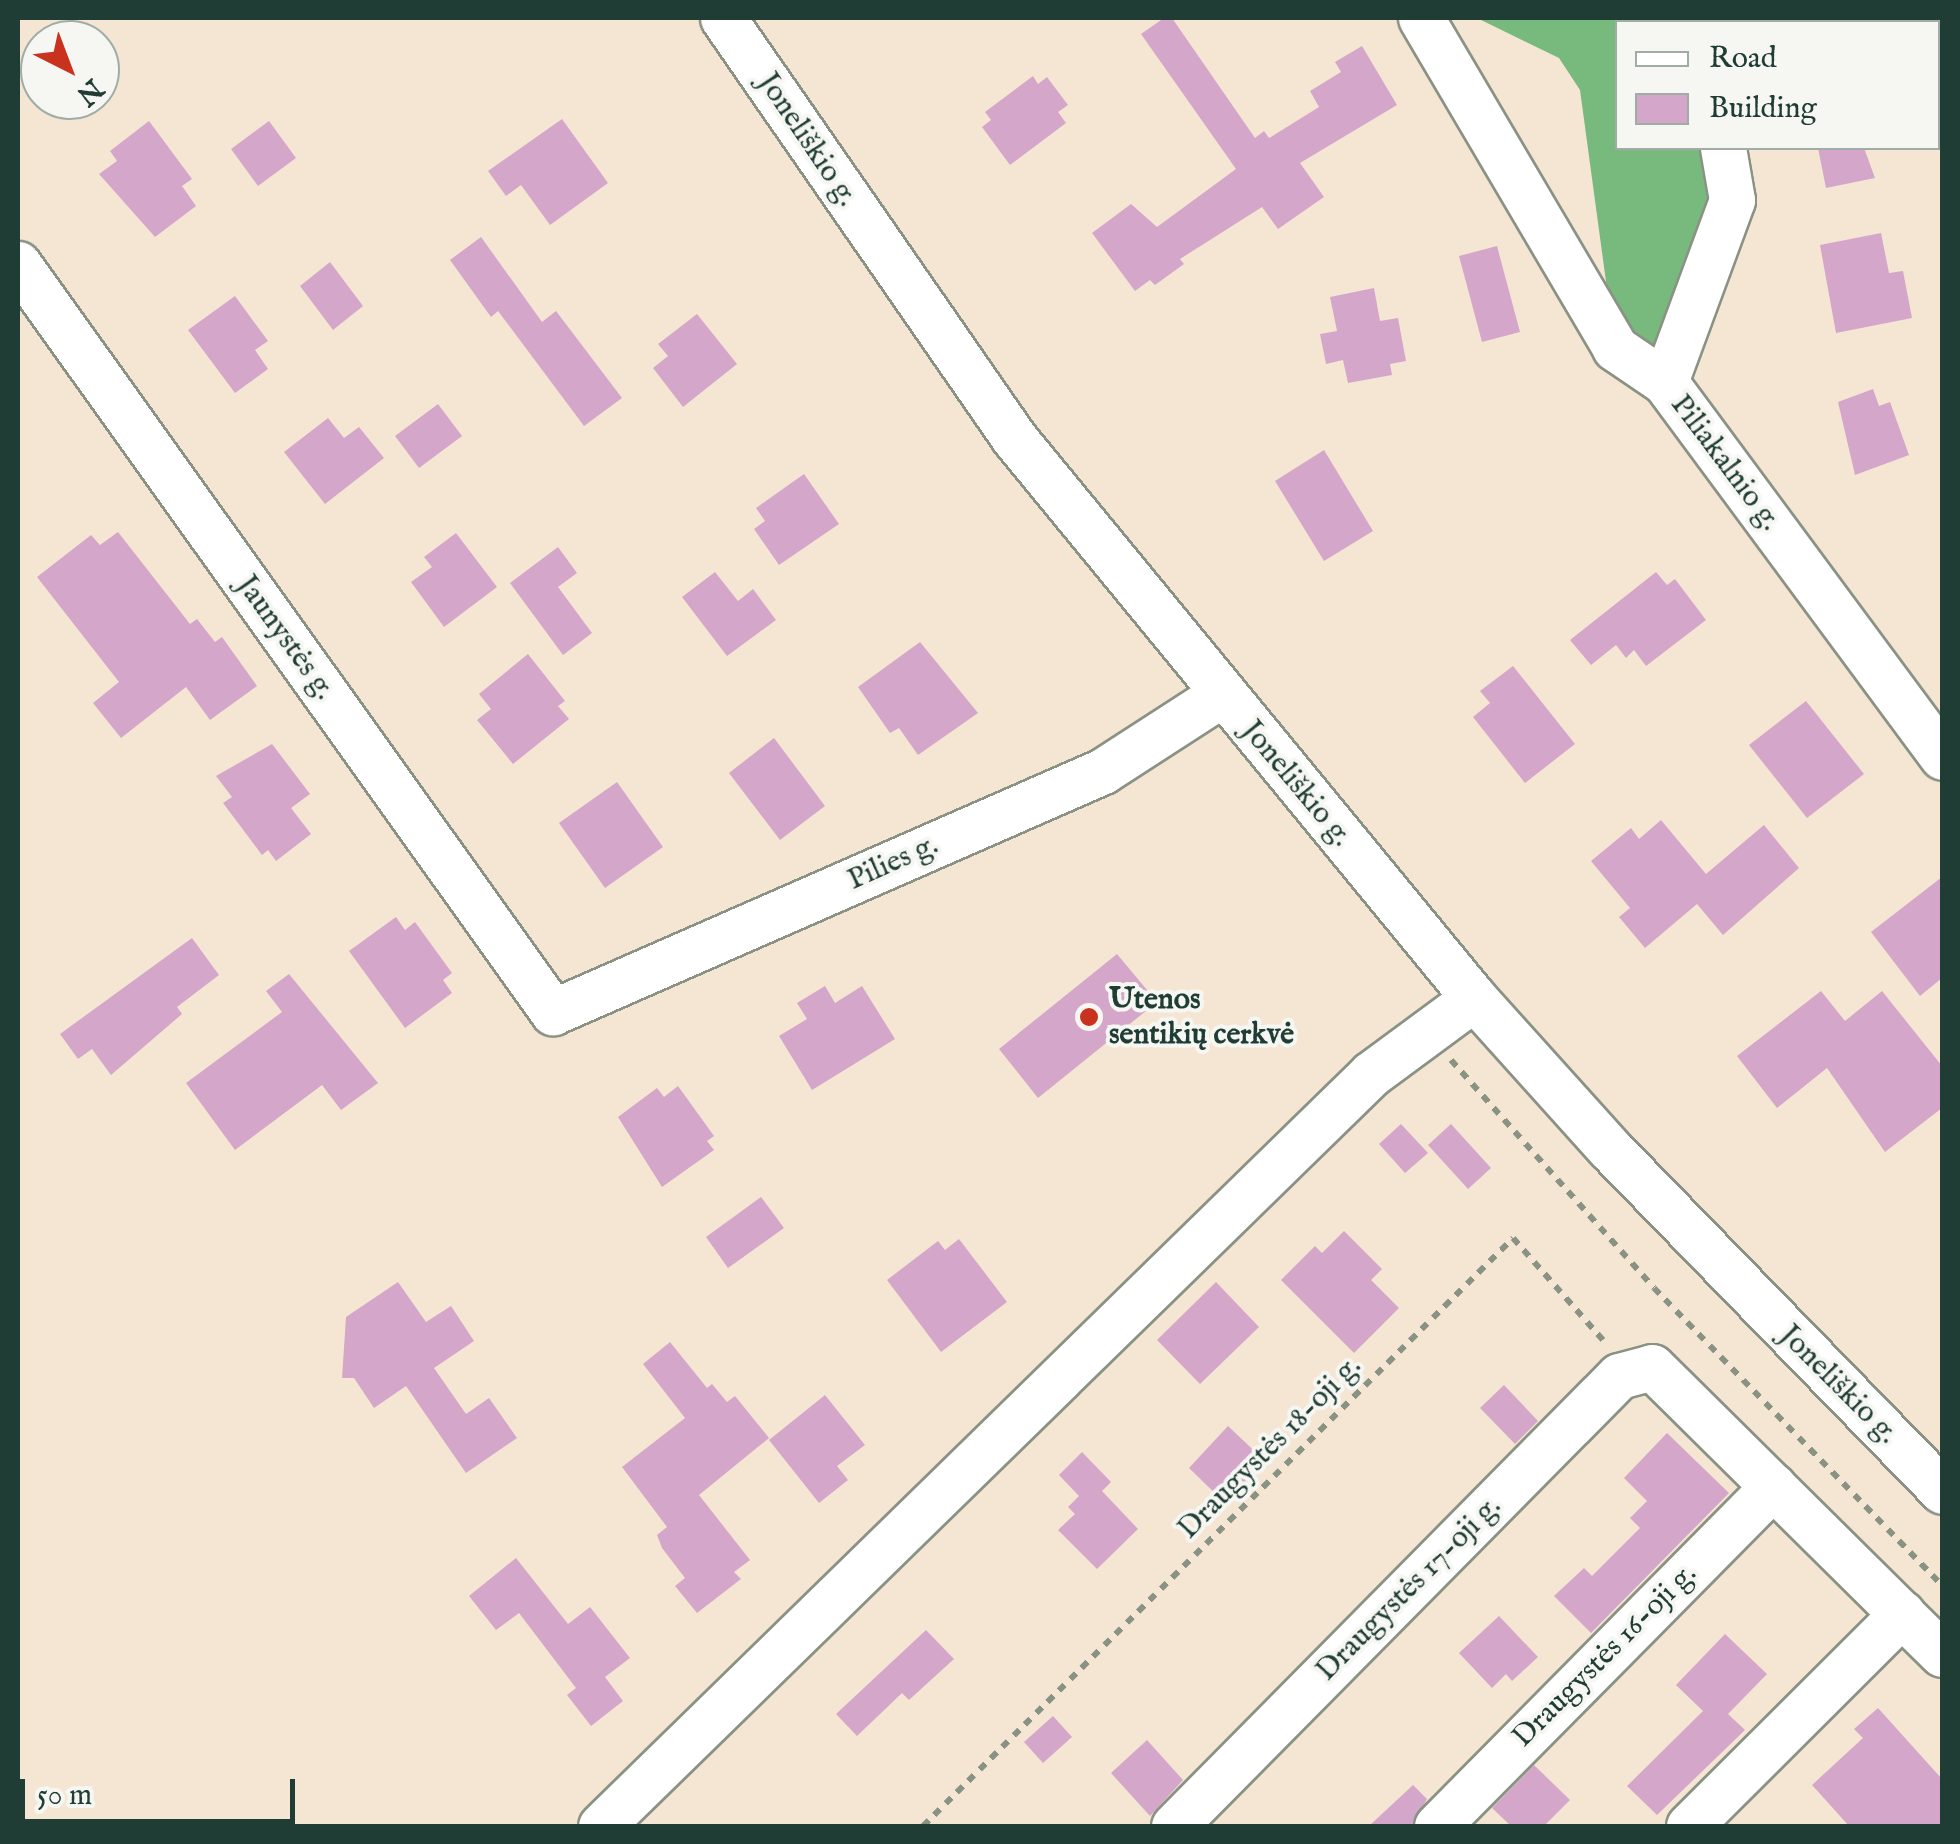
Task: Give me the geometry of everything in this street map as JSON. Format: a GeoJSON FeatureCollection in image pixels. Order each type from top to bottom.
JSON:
{"type":"FeatureCollection","features":[{"type":"Feature","properties":{"kind":"street","name":"Joneliškio g."},"geometry":{"type":"LineString","coordinates":[[723,18],[1014,438],[1222,694],[1474,998],[1608,1148],[1942,1490]]}},
{"type":"Feature","properties":{"kind":"street","name":"Piliakalnio g."},"geometry":{"type":"LineString","coordinates":[[1421,18],[1615,348],[1665,382],[1942,756]]}},
{"type":"Feature","properties":{"kind":"street"},"geometry":{"type":"LineString","coordinates":[[1665,382],[1732,200],[1723,150]]}},
{"type":"Feature","properties":{"kind":"street","name":"Jaunystės g."},"geometry":{"type":"LineString","coordinates":[[18,264],[553,1012]]}},
{"type":"Feature","properties":{"kind":"street","name":"Pilies g."},"geometry":{"type":"LineString","coordinates":[[553,1012],[1103,772],[1222,694]]}},
{"type":"Feature","properties":{"kind":"street"},"geometry":{"type":"LineString","coordinates":[[601,1826],[1371,1074],[1474,998]]}},
{"type":"Feature","properties":{"kind":"street"},"geometry":{"type":"LineString","coordinates":[[1652,1367],[1942,1654]]}},
{"type":"Feature","properties":{"kind":"street","name":"Draugystės 17-oji g."},"geometry":{"type":"LineString","coordinates":[[1174,1826],[1619,1376],[1652,1367]]}},
{"type":"Feature","properties":{"kind":"street","name":"Draugystės 16-oji g."},"geometry":{"type":"LineString","coordinates":[[1437,1826],[1773,1486]]}},
{"type":"Feature","properties":{"kind":"street"},"geometry":{"type":"LineString","coordinates":[[1690,1826],[1902,1614]]}},
{"type":"Feature","properties":{"kind":"path"},"geometry":{"type":"LineString","coordinates":[[1430,1032],[1654,1288],[1942,1586]]}},
{"type":"Feature","properties":{"kind":"path","name":"Draugystės 18-oji g."},"geometry":{"type":"LineString","coordinates":[[922,1826],[1513,1238],[1596,1336],[1652,1367]]}},
{"type":"Feature","properties":{"kind":"green space"},"geometry":{"type":"Polygon","coordinates":[[[1477,18],[1700,18],[1615,20],[1615,150],[1723,150],[1665,382],[1615,348],[1580,90],[1559,58],[1477,18]]]}},
{"type":"Feature","properties":{"kind":"building"},"geometry":{"type":"Polygon","coordinates":[[[1164,18],[1172,18],[1255,138],[1264,131],[1269,138],[1319,107],[1310,91],[1341,72],[1335,62],[1362,46],[1397,105],[1300,163],[1324,197],[1278,229],[1262,207],[1180,259],[1184,264],[1155,285],[1150,280],[1135,291],[1092,233],[1131,204],[1157,227],[1236,169],[1141,34],[1164,18]]]}},
{"type":"Feature","properties":{"kind":"building"},"geometry":{"type":"Polygon","coordinates":[[[1033,76],[1038,84],[1047,77],[1068,105],[1058,112],[1066,123],[1010,165],[982,127],[991,120],[985,112],[1033,76]]]}},
{"type":"Feature","properties":{"kind":"building"},"geometry":{"type":"Polygon","coordinates":[[[562,119],[608,183],[550,225],[521,185],[506,196],[488,171],[562,119]]]}},
{"type":"Feature","properties":{"kind":"building"},"geometry":{"type":"Polygon","coordinates":[[[149,121],[192,179],[182,186],[196,206],[155,237],[99,174],[117,161],[110,151],[149,121]]]}},
{"type":"Feature","properties":{"kind":"building"},"geometry":{"type":"Polygon","coordinates":[[[269,121],[296,158],[258,186],[231,149],[269,121]]]}},
{"type":"Feature","properties":{"kind":"building"},"geometry":{"type":"Polygon","coordinates":[[[1818,150],[1865,150],[1875,178],[1826,188],[1818,150]]]}},
{"type":"Feature","properties":{"kind":"building"},"geometry":{"type":"Polygon","coordinates":[[[1881,233],[1889,273],[1903,271],[1912,318],[1836,333],[1820,245],[1881,233]]]}},
{"type":"Feature","properties":{"kind":"building"},"geometry":{"type":"Polygon","coordinates":[[[481,237],[542,322],[556,311],[622,398],[584,426],[498,311],[491,317],[450,260],[481,237]]]}},
{"type":"Feature","properties":{"kind":"building"},"geometry":{"type":"Polygon","coordinates":[[[1497,246],[1520,332],[1482,342],[1459,256],[1497,246]]]}},
{"type":"Feature","properties":{"kind":"building"},"geometry":{"type":"Polygon","coordinates":[[[330,262],[363,306],[333,330],[300,286],[330,262]]]}},
{"type":"Feature","properties":{"kind":"building"},"geometry":{"type":"Polygon","coordinates":[[[1374,288],[1380,321],[1398,318],[1406,361],[1390,364],[1392,375],[1348,383],[1343,360],[1326,364],[1320,334],[1337,331],[1330,297],[1374,288]]]}},
{"type":"Feature","properties":{"kind":"building"},"geometry":{"type":"Polygon","coordinates":[[[235,296],[268,341],[255,350],[268,369],[235,393],[188,330],[235,296]]]}},
{"type":"Feature","properties":{"kind":"building"},"geometry":{"type":"Polygon","coordinates":[[[697,314],[737,364],[683,407],[653,368],[668,356],[658,344],[697,314]]]}},
{"type":"Feature","properties":{"kind":"building"},"geometry":{"type":"Polygon","coordinates":[[[1873,389],[1879,406],[1890,402],[1909,455],[1855,475],[1838,402],[1873,389]]]}},
{"type":"Feature","properties":{"kind":"building"},"geometry":{"type":"Polygon","coordinates":[[[438,404],[462,436],[419,468],[395,436],[438,404]]]}},
{"type":"Feature","properties":{"kind":"building"},"geometry":{"type":"Polygon","coordinates":[[[328,418],[344,438],[359,427],[384,458],[325,504],[284,452],[328,418]]]}},
{"type":"Feature","properties":{"kind":"building"},"geometry":{"type":"Polygon","coordinates":[[[1324,450],[1373,531],[1324,561],[1275,481],[1324,450]]]}},
{"type":"Feature","properties":{"kind":"building"},"geometry":{"type":"Polygon","coordinates":[[[804,474],[839,524],[779,565],[754,529],[765,521],[756,508],[804,474]]]}},
{"type":"Feature","properties":{"kind":"building"},"geometry":{"type":"Polygon","coordinates":[[[118,532],[190,624],[197,619],[215,642],[222,637],[257,686],[210,720],[186,687],[121,738],[93,703],[119,682],[37,577],[91,535],[100,545],[118,532]]]}},
{"type":"Feature","properties":{"kind":"building"},"geometry":{"type":"Polygon","coordinates":[[[456,533],[497,587],[444,627],[411,582],[432,567],[424,557],[456,533]]]}},
{"type":"Feature","properties":{"kind":"building"},"geometry":{"type":"Polygon","coordinates":[[[558,547],[577,573],[558,587],[592,633],[563,655],[510,583],[558,547]]]}},
{"type":"Feature","properties":{"kind":"building"},"geometry":{"type":"Polygon","coordinates":[[[715,572],[738,601],[753,589],[776,620],[727,656],[682,597],[715,572]]]}},
{"type":"Feature","properties":{"kind":"building"},"geometry":{"type":"Polygon","coordinates":[[[1656,572],[1667,585],[1675,579],[1706,620],[1646,666],[1634,650],[1626,658],[1616,645],[1591,665],[1570,640],[1656,572]]]}},
{"type":"Feature","properties":{"kind":"building"},"geometry":{"type":"Polygon","coordinates":[[[920,642],[978,713],[918,755],[899,728],[890,733],[858,687],[920,642]]]}},
{"type":"Feature","properties":{"kind":"building"},"geometry":{"type":"Polygon","coordinates":[[[528,654],[565,701],[558,706],[569,719],[513,764],[477,720],[491,709],[479,694],[528,654]]]}},
{"type":"Feature","properties":{"kind":"building"},"geometry":{"type":"Polygon","coordinates":[[[1513,666],[1575,744],[1525,783],[1473,717],[1490,703],[1480,691],[1513,666]]]}},
{"type":"Feature","properties":{"kind":"building"},"geometry":{"type":"Polygon","coordinates":[[[1806,701],[1864,774],[1807,818],[1749,745],[1806,701]]]}},
{"type":"Feature","properties":{"kind":"building"},"geometry":{"type":"Polygon","coordinates":[[[774,738],[825,806],[780,840],[729,773],[774,738]]]}},
{"type":"Feature","properties":{"kind":"building"},"geometry":{"type":"Polygon","coordinates":[[[272,744],[310,794],[291,808],[311,834],[276,861],[268,850],[262,855],[223,803],[232,797],[216,776],[272,744]]]}},
{"type":"Feature","properties":{"kind":"building"},"geometry":{"type":"Polygon","coordinates":[[[617,782],[663,847],[605,888],[559,823],[617,782]]]}},
{"type":"Feature","properties":{"kind":"building"},"geometry":{"type":"Polygon","coordinates":[[[1661,820],[1706,874],[1764,825],[1799,868],[1723,935],[1697,904],[1645,948],[1619,917],[1630,908],[1591,861],[1631,828],[1639,839],[1661,820]]]}},
{"type":"Feature","properties":{"kind":"building"},"geometry":{"type":"Polygon","coordinates":[[[1942,877],[1942,978],[1920,996],[1871,932],[1942,877]]]}},
{"type":"Feature","properties":{"kind":"building"},"geometry":{"type":"Polygon","coordinates":[[[396,917],[405,930],[415,922],[452,973],[443,980],[452,993],[405,1028],[349,951],[396,917]]]}},
{"type":"Feature","properties":{"kind":"building"},"geometry":{"type":"Polygon","coordinates":[[[192,938],[219,975],[177,1007],[182,1014],[111,1075],[92,1049],[78,1059],[60,1034],[192,938]]]}},
{"type":"Feature","properties":{"kind":"building","name":"Utenos sentikių cerkvė"},"geometry":{"type":"Polygon","coordinates":[[[1117,954],[1157,1002],[1038,1098],[999,1049],[1117,954]]]}},
{"type":"Feature","properties":{"kind":"building"},"geometry":{"type":"Polygon","coordinates":[[[289,974],[378,1083],[341,1110],[322,1085],[235,1150],[186,1083],[282,1012],[266,991],[289,974]]]}},
{"type":"Feature","properties":{"kind":"building"},"geometry":{"type":"Polygon","coordinates":[[[825,986],[835,1003],[862,986],[895,1039],[812,1090],[779,1036],[807,1019],[797,1003],[825,986]]]}},
{"type":"Feature","properties":{"kind":"building"},"geometry":{"type":"Polygon","coordinates":[[[1821,991],[1845,1021],[1882,991],[1942,1066],[1942,1108],[1885,1152],[1827,1068],[1777,1108],[1737,1056],[1821,991]]]}},
{"type":"Feature","properties":{"kind":"building"},"geometry":{"type":"Polygon","coordinates":[[[678,1086],[714,1136],[707,1141],[714,1150],[662,1187],[618,1117],[657,1088],[664,1097],[678,1086]]]}},
{"type":"Feature","properties":{"kind":"building"},"geometry":{"type":"Polygon","coordinates":[[[1401,1124],[1428,1153],[1405,1173],[1379,1144],[1401,1124]]]}},
{"type":"Feature","properties":{"kind":"building"},"geometry":{"type":"Polygon","coordinates":[[[1451,1124],[1491,1168],[1468,1189],[1428,1145],[1451,1124]]]}},
{"type":"Feature","properties":{"kind":"building"},"geometry":{"type":"Polygon","coordinates":[[[761,1197],[784,1228],[728,1268],[706,1237],[761,1197]]]}},
{"type":"Feature","properties":{"kind":"building"},"geometry":{"type":"Polygon","coordinates":[[[1344,1231],[1382,1269],[1371,1280],[1399,1308],[1354,1353],[1281,1280],[1315,1246],[1322,1253],[1344,1231]]]}},
{"type":"Feature","properties":{"kind":"building"},"geometry":{"type":"Polygon","coordinates":[[[959,1239],[1007,1302],[941,1352],[887,1280],[938,1241],[945,1250],[959,1239]]]}},
{"type":"Feature","properties":{"kind":"building"},"geometry":{"type":"Polygon","coordinates":[[[398,1282],[426,1322],[451,1306],[474,1341],[434,1368],[466,1414],[489,1398],[517,1438],[466,1473],[406,1386],[374,1408],[354,1378],[342,1378],[346,1317],[398,1282]]]}},
{"type":"Feature","properties":{"kind":"building"},"geometry":{"type":"Polygon","coordinates":[[[1216,1282],[1259,1327],[1200,1384],[1157,1340],[1216,1282]]]}},
{"type":"Feature","properties":{"kind":"building"},"geometry":{"type":"Polygon","coordinates":[[[670,1342],[707,1388],[712,1384],[727,1402],[735,1396],[769,1438],[699,1495],[750,1560],[734,1572],[741,1579],[697,1613],[675,1586],[685,1578],[657,1535],[667,1527],[622,1467],[685,1418],[643,1364],[670,1342]]]}},
{"type":"Feature","properties":{"kind":"building"},"geometry":{"type":"Polygon","coordinates":[[[1504,1385],[1538,1421],[1515,1444],[1480,1408],[1504,1385]]]}},
{"type":"Feature","properties":{"kind":"building"},"geometry":{"type":"Polygon","coordinates":[[[825,1395],[865,1445],[837,1466],[848,1480],[819,1503],[769,1440],[825,1395]]]}},
{"type":"Feature","properties":{"kind":"building"},"geometry":{"type":"Polygon","coordinates":[[[1228,1426],[1265,1461],[1225,1503],[1189,1468],[1228,1426]]]}},
{"type":"Feature","properties":{"kind":"building"},"geometry":{"type":"Polygon","coordinates":[[[1667,1433],[1729,1493],[1591,1633],[1554,1596],[1584,1568],[1592,1576],[1640,1528],[1630,1518],[1647,1501],[1624,1478],[1667,1433]]]}},
{"type":"Feature","properties":{"kind":"building"},"geometry":{"type":"Polygon","coordinates":[[[1082,1452],[1111,1482],[1102,1491],[1138,1529],[1097,1569],[1058,1530],[1075,1514],[1068,1507],[1079,1496],[1059,1475],[1082,1452]]]}},
{"type":"Feature","properties":{"kind":"building"},"geometry":{"type":"Polygon","coordinates":[[[516,1558],[568,1624],[590,1607],[630,1658],[605,1677],[623,1701],[591,1726],[567,1695],[576,1688],[519,1613],[496,1630],[469,1596],[516,1558]]]}},
{"type":"Feature","properties":{"kind":"building"},"geometry":{"type":"Polygon","coordinates":[[[1499,1616],[1538,1657],[1512,1681],[1506,1674],[1492,1688],[1459,1653],[1499,1616]]]}},
{"type":"Feature","properties":{"kind":"building"},"geometry":{"type":"Polygon","coordinates":[[[926,1630],[954,1659],[909,1700],[902,1693],[857,1736],[836,1714],[926,1630]]]}},
{"type":"Feature","properties":{"kind":"building"},"geometry":{"type":"Polygon","coordinates":[[[1725,1634],[1767,1674],[1728,1714],[1745,1730],[1657,1815],[1627,1786],[1703,1711],[1676,1685],[1725,1634]]]}},
{"type":"Feature","properties":{"kind":"building"},"geometry":{"type":"Polygon","coordinates":[[[1878,1708],[1942,1779],[1942,1826],[1849,1826],[1812,1785],[1863,1738],[1854,1729],[1878,1708]]]}},
{"type":"Feature","properties":{"kind":"building"},"geometry":{"type":"Polygon","coordinates":[[[1053,1716],[1072,1737],[1043,1763],[1024,1742],[1053,1716]]]}},
{"type":"Feature","properties":{"kind":"building"},"geometry":{"type":"Polygon","coordinates":[[[1147,1740],[1183,1780],[1150,1816],[1111,1773],[1147,1740]]]}},
{"type":"Feature","properties":{"kind":"building"},"geometry":{"type":"Polygon","coordinates":[[[1534,1765],[1570,1800],[1544,1826],[1511,1826],[1492,1808],[1534,1765]]]}},
{"type":"Feature","properties":{"kind":"building"},"geometry":{"type":"Polygon","coordinates":[[[1413,1785],[1427,1799],[1412,1826],[1369,1826],[1413,1785]]]}},
{"type":"Feature","properties":{"kind":"place","name":"Utenos sentikių cerkvė"},"geometry":{"type":"Point","coordinates":[1089,1017]}}]}
